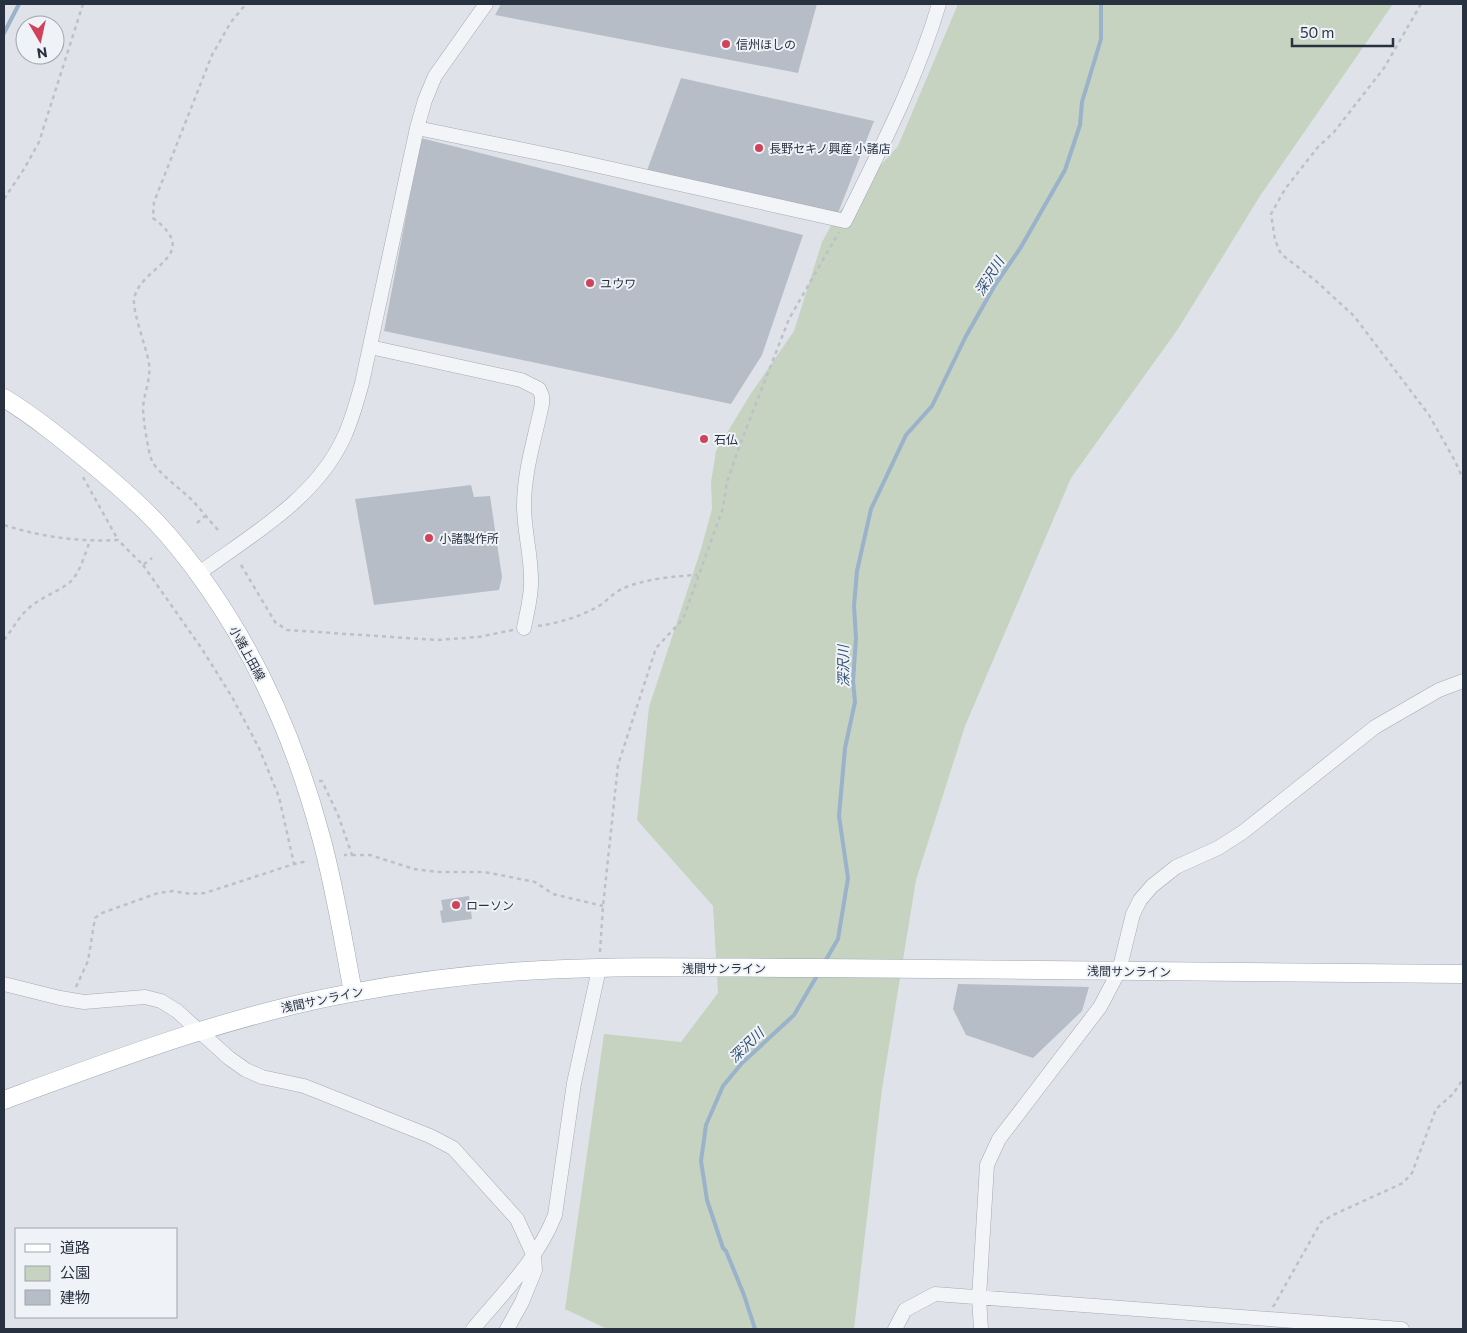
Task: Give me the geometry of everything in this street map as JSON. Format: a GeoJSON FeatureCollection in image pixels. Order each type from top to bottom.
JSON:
{"type":"FeatureCollection","features":[{"type":"Feature","properties":{"kind":"main road","name":"小諸上田線"},"geometry":{"type":"LineString","coordinates":[[4,398],[61,438],[156,522],[177,546],[229,617],[256,664],[284,725],[305,784],[322,838],[352,992]]}},
{"type":"Feature","properties":{"kind":"main road","name":"浅間サンライン"},"geometry":{"type":"LineString","coordinates":[[4,1100],[198,1030],[282,1007],[352,992],[494,973],[624,968],[899,968],[1463,974]]}},
{"type":"Feature","properties":{"kind":"street"},"geometry":{"type":"LineString","coordinates":[[198,574],[305,493],[322,474],[344,437],[351,421],[370,347],[417,128],[425,100],[435,76],[486,4]]}},
{"type":"Feature","properties":{"kind":"street"},"geometry":{"type":"LineString","coordinates":[[417,128],[563,158],[845,221],[898,113],[932,27],[939,4]]}},
{"type":"Feature","properties":{"kind":"street"},"geometry":{"type":"LineString","coordinates":[[370,347],[521,380],[540,389],[542,404],[528,462],[525,487],[525,521],[531,595],[524,628]]}},
{"type":"Feature","properties":{"kind":"street"},"geometry":{"type":"LineString","coordinates":[[981,1329],[979,1298],[987,1165],[999,1139],[1100,1007],[1119,971],[1133,914],[1140,900],[1152,886],[1176,867],[1218,848],[1243,832],[1375,727],[1440,690],[1463,681]]}},
{"type":"Feature","properties":{"kind":"street"},"geometry":{"type":"LineString","coordinates":[[473,1329],[534,1256],[549,1232],[555,1215],[574,1083],[599,969]]}},
{"type":"Feature","properties":{"kind":"street"},"geometry":{"type":"LineString","coordinates":[[4,984],[84,1002],[98,1002],[127,997],[145,997],[161,1001],[177,1011],[229,1058],[246,1070],[262,1077],[304,1086],[430,1136],[453,1148],[517,1219],[534,1256],[535,1270],[522,1302],[507,1329]]}},
{"type":"Feature","properties":{"kind":"street"},"geometry":{"type":"LineString","coordinates":[[895,1329],[906,1310],[935,1294],[1402,1329]]}},
{"type":"Feature","properties":{"kind":"path"},"geometry":{"type":"LineString","coordinates":[[4,199],[39,142],[84,4]]}},
{"type":"Feature","properties":{"kind":"path"},"geometry":{"type":"LineString","coordinates":[[218,530],[193,501],[153,462],[143,408],[150,378],[134,300],[138,290],[150,274],[165,261],[172,250],[172,241],[163,225],[153,218],[154,202],[212,55],[231,22],[246,4]]}},
{"type":"Feature","properties":{"kind":"path"},"geometry":{"type":"LineString","coordinates":[[1421,4],[1384,68],[1334,132],[1318,147],[1286,188],[1271,214],[1275,240],[1281,254],[1316,281],[1354,316],[1429,415],[1456,461],[1463,479]]}},
{"type":"Feature","properties":{"kind":"path"},"geometry":{"type":"LineString","coordinates":[[599,969],[603,906],[618,765],[656,648],[683,619],[723,508],[727,482],[739,447],[789,319],[845,221]]}},
{"type":"Feature","properties":{"kind":"path"},"geometry":{"type":"LineString","coordinates":[[87,460],[79,469],[118,540],[143,565],[202,649],[232,697],[259,748],[279,796],[294,864]]}},
{"type":"Feature","properties":{"kind":"path"},"geometry":{"type":"LineString","coordinates":[[197,523],[205,516]]}},
{"type":"Feature","properties":{"kind":"path"},"geometry":{"type":"LineString","coordinates":[[4,525],[52,538],[90,541],[118,540]]}},
{"type":"Feature","properties":{"kind":"path"},"geometry":{"type":"LineString","coordinates":[[4,640],[15,622],[29,608],[41,598],[71,582],[90,541]]}},
{"type":"Feature","properties":{"kind":"path"},"geometry":{"type":"LineString","coordinates":[[143,565],[152,558]]}},
{"type":"Feature","properties":{"kind":"path"},"geometry":{"type":"LineString","coordinates":[[241,565],[275,622],[287,630],[437,640],[478,636],[570,619],[597,607],[622,589],[645,582],[698,575]]}},
{"type":"Feature","properties":{"kind":"path"},"geometry":{"type":"LineString","coordinates":[[305,784],[322,781],[338,815],[352,855]]}},
{"type":"Feature","properties":{"kind":"path"},"geometry":{"type":"LineString","coordinates":[[344,855],[370,855],[422,870],[437,872],[484,872],[510,877],[535,882],[554,894],[603,906]]}},
{"type":"Feature","properties":{"kind":"path"},"geometry":{"type":"LineString","coordinates":[[71,1000],[88,962],[96,918],[102,913],[158,893],[173,891],[191,894],[204,893],[308,861]]}},
{"type":"Feature","properties":{"kind":"path"},"geometry":{"type":"LineString","coordinates":[[1266,1320],[1279,1293],[1321,1222],[1403,1183],[1412,1173],[1436,1109],[1454,1094],[1463,1079]]}},
{"type":"Feature","properties":{"kind":"green space"},"geometry":{"type":"Polygon","coordinates":[[[958,4],[1393,4],[1260,196],[1178,329],[1071,478],[965,726],[916,880],[882,1089],[854,1329],[607,1329],[565,1309],[604,1034],[681,1042],[718,993],[713,906],[637,820],[649,707],[701,549],[712,509],[711,482],[716,451],[750,395],[794,331],[822,242],[838,213],[898,146],[958,4]]]}},
{"type":"Feature","properties":{"kind":"building","name":"信州ほしの"},"geometry":{"type":"Polygon","coordinates":[[[501,4],[817,4],[798,73],[495,15],[501,4]]]}},
{"type":"Feature","properties":{"kind":"building","name":"長野セキノ興産 小諸店"},"geometry":{"type":"Polygon","coordinates":[[[681,78],[874,121],[838,213],[645,176],[681,78]]]}},
{"type":"Feature","properties":{"kind":"building","name":"ユウワ"},"geometry":{"type":"Polygon","coordinates":[[[421,138],[803,235],[762,355],[731,404],[384,331],[421,138]]]}},
{"type":"Feature","properties":{"kind":"building","name":"小諸製作所"},"geometry":{"type":"Polygon","coordinates":[[[471,485],[474,497],[490,496],[502,577],[499,590],[374,605],[355,499],[471,485]]]}},
{"type":"Feature","properties":{"kind":"building","name":"ローソン"},"geometry":{"type":"Polygon","coordinates":[[[469,896],[472,919],[442,923],[440,911],[443,910],[441,900],[469,896]]]}},
{"type":"Feature","properties":{"kind":"building"},"geometry":{"type":"Polygon","coordinates":[[[958,984],[1089,987],[1082,1011],[1033,1058],[966,1035],[953,1009],[958,984]]]}},
{"type":"Feature","properties":{"kind":"waterway"},"geometry":{"type":"LineString","coordinates":[[4,33],[19,4]]}},
{"type":"Feature","properties":{"kind":"waterway","name":"深沢川"},"geometry":{"type":"LineString","coordinates":[[824,963],[838,939],[848,878],[839,816],[845,748],[855,702],[853,681],[856,638],[854,606],[857,571],[871,509],[906,435],[932,406],[966,336],[995,285],[1021,247],[1065,170],[1080,125],[1082,102],[1101,39],[1101,4]]}},
{"type":"Feature","properties":{"kind":"waterway","name":"深沢川"},"geometry":{"type":"LineString","coordinates":[[755,1329],[744,1295],[726,1251],[723,1248],[707,1200],[701,1161],[706,1125],[723,1086],[742,1063],[794,1015],[818,974]]}},
{"type":"Feature","properties":{"kind":"place","name":"信州ほしの"},"geometry":{"type":"Point","coordinates":[726,44]}},
{"type":"Feature","properties":{"kind":"place","name":"長野セキノ興産 小諸店"},"geometry":{"type":"Point","coordinates":[759,148]}},
{"type":"Feature","properties":{"kind":"place","name":"ユウワ"},"geometry":{"type":"Point","coordinates":[590,283]}},
{"type":"Feature","properties":{"kind":"place","name":"石仏"},"geometry":{"type":"Point","coordinates":[704,439]}},
{"type":"Feature","properties":{"kind":"place","name":"小諸製作所"},"geometry":{"type":"Point","coordinates":[429,538]}},
{"type":"Feature","properties":{"kind":"place","name":"ローソン"},"geometry":{"type":"Point","coordinates":[456,905]}}]}
